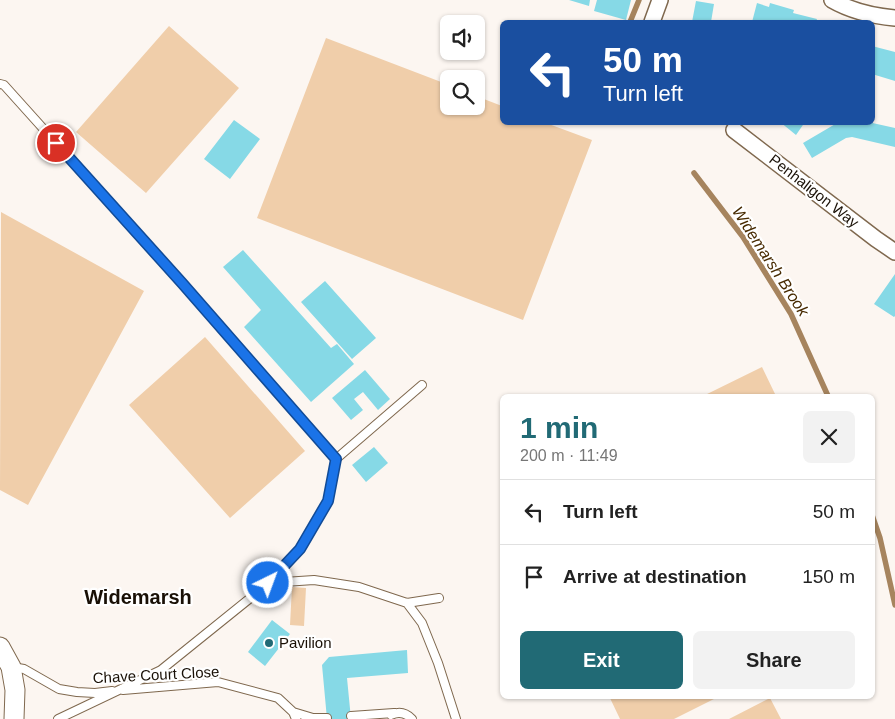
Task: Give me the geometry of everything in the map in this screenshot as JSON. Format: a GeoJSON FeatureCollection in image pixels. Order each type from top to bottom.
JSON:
{"type":"FeatureCollection","features":[{"type":"Feature","properties":{"kind":"street"},"geometry":{"type":"LineString","coordinates":[[653,20],[660,0]]}},
{"type":"Feature","properties":{"kind":"street"},"geometry":{"type":"LineString","coordinates":[[832,0],[844,7],[881,17],[895,18]]}},
{"type":"Feature","properties":{"kind":"street","name":"Penhaligon Way"},"geometry":{"type":"LineString","coordinates":[[734,130],[895,252]]}},
{"type":"Feature","properties":{"kind":"street"},"geometry":{"type":"LineString","coordinates":[[0,647],[11,667],[15,690],[14,719]]}},
{"type":"Feature","properties":{"kind":"lane"},"geometry":{"type":"LineString","coordinates":[[0,84],[4,85],[182,283],[336,459]]}},
{"type":"Feature","properties":{"kind":"lane"},"geometry":{"type":"LineString","coordinates":[[58,719],[160,670],[268,583],[300,549],[328,501],[336,459],[422,385]]}},
{"type":"Feature","properties":{"kind":"lane"},"geometry":{"type":"LineString","coordinates":[[268,583],[314,580],[359,587],[407,603],[439,598]]}},
{"type":"Feature","properties":{"kind":"lane"},"geometry":{"type":"LineString","coordinates":[[407,603],[422,623],[438,663],[456,719]]}},
{"type":"Feature","properties":{"kind":"lane","name":"Chave Court Close"},"geometry":{"type":"LineString","coordinates":[[11,667],[24,669],[59,689],[77,692],[95,693],[218,682],[278,698],[295,716]]}},
{"type":"Feature","properties":{"kind":"lane"},"geometry":{"type":"LineString","coordinates":[[386,719],[399,712],[405,713],[412,719]]}},
{"type":"Feature","properties":{"kind":"lane"},"geometry":{"type":"LineString","coordinates":[[351,716],[394,714]]}},
{"type":"Feature","properties":{"kind":"lane"},"geometry":{"type":"LineString","coordinates":[[295,716],[327,718]]}},
{"type":"Feature","properties":{"kind":"shaded area"},"geometry":{"type":"Polygon","coordinates":[[[169,26],[239,88],[146,193],[76,132],[169,26]]]}},
{"type":"Feature","properties":{"kind":"shaded area"},"geometry":{"type":"Polygon","coordinates":[[[326,38],[440,82],[440,115],[485,115],[485,99],[500,105],[500,125],[551,125],[592,140],[523,320],[257,218],[326,38]]]}},
{"type":"Feature","properties":{"kind":"shaded area"},"geometry":{"type":"Polygon","coordinates":[[[1,212],[144,291],[28,505],[0,490],[1,212]]]}},
{"type":"Feature","properties":{"kind":"shaded area"},"geometry":{"type":"Polygon","coordinates":[[[205,337],[305,451],[230,518],[129,405],[205,337]]]}},
{"type":"Feature","properties":{"kind":"shaded area"},"geometry":{"type":"Polygon","coordinates":[[[762,367],[775,394],[707,394],[762,367]]]}},
{"type":"Feature","properties":{"kind":"shaded area"},"geometry":{"type":"Polygon","coordinates":[[[292,587],[306,588],[304,626],[290,625],[292,587]]]}},
{"type":"Feature","properties":{"kind":"shaded area"},"geometry":{"type":"Polygon","coordinates":[[[610,699],[714,699],[674,719],[620,719],[610,699]]]}},
{"type":"Feature","properties":{"kind":"shaded area"},"geometry":{"type":"Polygon","coordinates":[[[771,699],[781,719],[729,719],[771,699]]]}},
{"type":"Feature","properties":{"kind":"building"},"geometry":{"type":"Polygon","coordinates":[[[569,0],[590,0],[589,6],[569,0]]]}},
{"type":"Feature","properties":{"kind":"building"},"geometry":{"type":"Polygon","coordinates":[[[597,0],[631,0],[626,20],[594,11],[597,0]]]}},
{"type":"Feature","properties":{"kind":"building"},"geometry":{"type":"Polygon","coordinates":[[[696,1],[714,4],[711,20],[692,20],[696,1]]]}},
{"type":"Feature","properties":{"kind":"building"},"geometry":{"type":"Polygon","coordinates":[[[757,3],[769,7],[770,3],[794,10],[793,13],[817,19],[817,20],[753,20],[757,3]]]}},
{"type":"Feature","properties":{"kind":"building"},"geometry":{"type":"Polygon","coordinates":[[[875,47],[895,52],[895,81],[875,75],[875,47]]]}},
{"type":"Feature","properties":{"kind":"building"},"geometry":{"type":"Polygon","coordinates":[[[234,120],[260,139],[230,179],[204,159],[234,120]]]}},
{"type":"Feature","properties":{"kind":"building"},"geometry":{"type":"Polygon","coordinates":[[[875,124],[895,128],[895,147],[852,137],[846,138],[812,158],[803,143],[834,125],[875,124]]]}},
{"type":"Feature","properties":{"kind":"building"},"geometry":{"type":"Polygon","coordinates":[[[784,125],[803,125],[796,135],[784,125]]]}},
{"type":"Feature","properties":{"kind":"building"},"geometry":{"type":"Polygon","coordinates":[[[243,250],[331,348],[337,344],[354,364],[311,402],[244,327],[261,310],[223,267],[243,250]]]}},
{"type":"Feature","properties":{"kind":"building"},"geometry":{"type":"Polygon","coordinates":[[[895,274],[895,316],[894,317],[874,304],[895,274]]]}},
{"type":"Feature","properties":{"kind":"building"},"geometry":{"type":"Polygon","coordinates":[[[325,281],[376,338],[352,359],[301,302],[325,281]]]}},
{"type":"Feature","properties":{"kind":"building"},"geometry":{"type":"Polygon","coordinates":[[[365,370],[390,399],[378,410],[363,392],[354,399],[363,410],[351,420],[332,398],[365,370]]]}},
{"type":"Feature","properties":{"kind":"building"},"geometry":{"type":"Polygon","coordinates":[[[374,447],[388,463],[366,482],[352,465],[374,447]]]}},
{"type":"Feature","properties":{"kind":"building","name":"Pavilion"},"geometry":{"type":"Polygon","coordinates":[[[272,620],[290,634],[265,666],[248,652],[272,620]]]}},
{"type":"Feature","properties":{"kind":"building"},"geometry":{"type":"Polygon","coordinates":[[[407,650],[408,673],[347,678],[351,719],[327,719],[322,665],[329,657],[407,650]]]}},
{"type":"Feature","properties":{"kind":"waterway","name":"Widemarsh Brook"},"geometry":{"type":"LineString","coordinates":[[631,20],[639,0]]}},
{"type":"Feature","properties":{"kind":"waterway","name":"Widemarsh Brook"},"geometry":{"type":"LineString","coordinates":[[694,173],[743,237],[791,314],[827,394]]}},
{"type":"Feature","properties":{"kind":"waterway","name":"Widemarsh Brook"},"geometry":{"type":"LineString","coordinates":[[875,524],[895,605]]}},
{"type":"Feature","properties":{"kind":"place","name":"Pavilion"},"geometry":{"type":"Point","coordinates":[269,643]}},
{"type":"Feature","properties":{"kind":"district","name":"Widemarsh"},"geometry":{"type":"Point","coordinates":[138,597]}},
{"type":"Feature","properties":{"kind":"route"},"geometry":{"type":"LineString","coordinates":[[56,143],[336,459],[328,501],[300,549],[268,583]]}}]}
